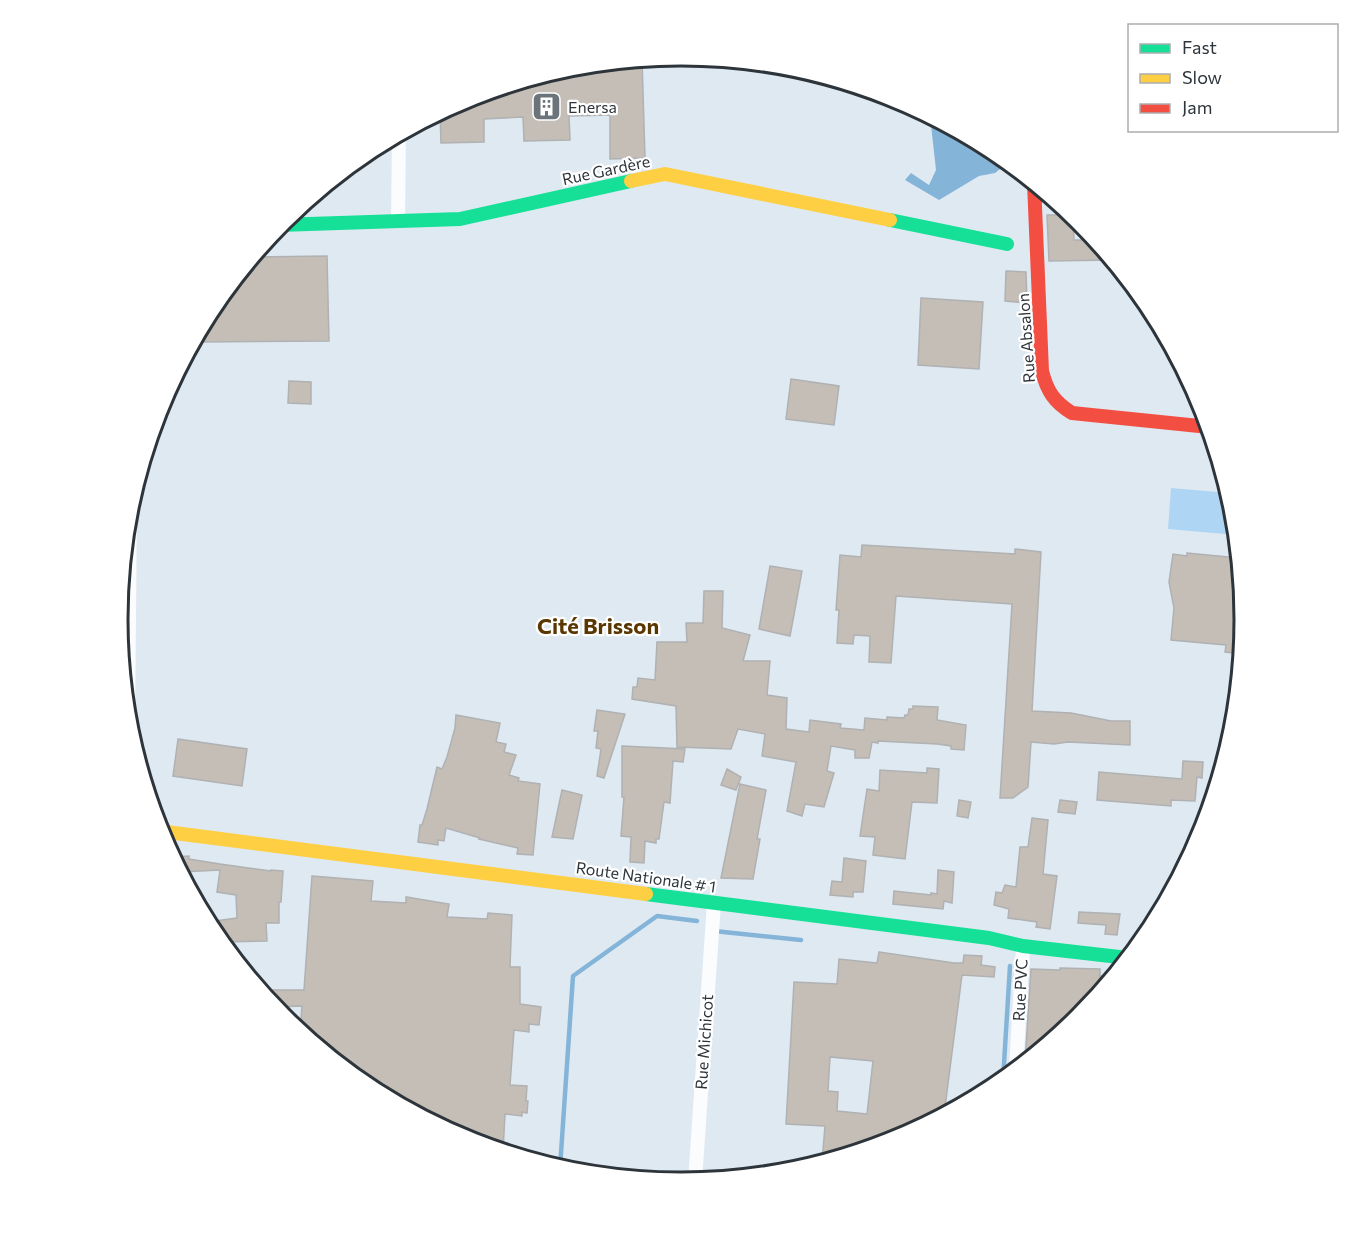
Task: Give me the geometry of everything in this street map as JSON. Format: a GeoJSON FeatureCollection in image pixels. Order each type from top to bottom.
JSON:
{"type":"FeatureCollection","features":[{"type":"Feature","properties":{"kind":"street"},"geometry":{"type":"LineString","coordinates":[[398,220],[399,143]]}},
{"type":"Feature","properties":{"kind":"street","name":"Rue Gardère"},"geometry":{"type":"LineString","coordinates":[[294,224],[460,219],[665,174],[1007,244]]}},
{"type":"Feature","properties":{"kind":"street","name":"Rue Absalon"},"geometry":{"type":"LineString","coordinates":[[1034,194],[1042,371],[1047,389],[1056,404],[1072,413],[1199,426]]}},
{"type":"Feature","properties":{"kind":"street"},"geometry":{"type":"LineString","coordinates":[[129,580],[129,646]]}},
{"type":"Feature","properties":{"kind":"street","name":"Route Nationale # 1"},"geometry":{"type":"LineString","coordinates":[[171,832],[406,861],[989,938],[1023,946],[1119,957]]}},
{"type":"Feature","properties":{"kind":"street","name":"Rue Michicot"},"geometry":{"type":"LineString","coordinates":[[695,1172],[714,903]]}},
{"type":"Feature","properties":{"kind":"street","name":"Rue PVC"},"geometry":{"type":"LineString","coordinates":[[1017,1059],[1023,946]]}},
{"type":"Feature","properties":{"kind":"shaded area"},"geometry":{"type":"Polygon","coordinates":[[[931,126],[1001,168],[995,173],[979,176],[939,200],[905,180],[911,173],[929,185],[936,170],[931,126]]]}},
{"type":"Feature","properties":{"kind":"shaded area"},"geometry":{"type":"Polygon","coordinates":[[[1171,488],[1219,492],[1227,534],[1168,529],[1171,488]]]}},
{"type":"Feature","properties":{"kind":"building","name":"Enersa"},"geometry":{"type":"Polygon","coordinates":[[[642,67],[645,158],[610,159],[610,115],[569,116],[570,140],[524,141],[523,117],[484,119],[484,142],[441,143],[440,121],[503,95],[573,77],[642,67]]]}},
{"type":"Feature","properties":{"kind":"building"},"geometry":{"type":"Polygon","coordinates":[[[1047,215],[1058,215],[1074,230],[1074,240],[1084,240],[1102,260],[1049,261],[1047,215]]]}},
{"type":"Feature","properties":{"kind":"building"},"geometry":{"type":"Polygon","coordinates":[[[327,256],[329,341],[202,342],[242,282],[263,257],[327,256]]]}},
{"type":"Feature","properties":{"kind":"building"},"geometry":{"type":"Polygon","coordinates":[[[1006,271],[1026,272],[1027,303],[1005,301],[1006,271]]]}},
{"type":"Feature","properties":{"kind":"building"},"geometry":{"type":"Polygon","coordinates":[[[921,298],[983,302],[979,369],[918,365],[921,298]]]}},
{"type":"Feature","properties":{"kind":"building"},"geometry":{"type":"Polygon","coordinates":[[[791,379],[839,386],[834,425],[786,419],[791,379]]]}},
{"type":"Feature","properties":{"kind":"building"},"geometry":{"type":"Polygon","coordinates":[[[289,381],[311,382],[311,404],[288,403],[289,381]]]}},
{"type":"Feature","properties":{"kind":"building"},"geometry":{"type":"Polygon","coordinates":[[[862,545],[1015,554],[1015,549],[1041,552],[1032,711],[1071,713],[1111,721],[1130,721],[1130,745],[1031,742],[1028,787],[1013,798],[1000,798],[1012,604],[896,596],[891,663],[869,662],[870,636],[854,635],[853,644],[837,643],[839,610],[836,610],[840,555],[861,557],[862,545]]]}},
{"type":"Feature","properties":{"kind":"building"},"geometry":{"type":"Polygon","coordinates":[[[1187,553],[1230,557],[1233,583],[1233,653],[1225,652],[1226,645],[1171,640],[1174,608],[1169,582],[1173,554],[1187,556],[1187,553]]]}},
{"type":"Feature","properties":{"kind":"building"},"geometry":{"type":"Polygon","coordinates":[[[770,566],[802,571],[790,636],[759,629],[770,566]]]}},
{"type":"Feature","properties":{"kind":"building"},"geometry":{"type":"Polygon","coordinates":[[[704,591],[723,591],[722,628],[750,635],[743,661],[770,661],[767,695],[787,698],[786,729],[809,732],[810,720],[841,724],[840,728],[864,730],[865,718],[887,720],[887,717],[904,718],[913,706],[938,707],[937,720],[966,725],[964,750],[951,749],[951,746],[937,744],[878,741],[878,743],[872,742],[869,758],[855,758],[855,750],[831,746],[827,771],[834,773],[824,807],[805,804],[802,816],[787,811],[796,762],[762,756],[765,734],[738,729],[731,749],[677,747],[676,706],[632,699],[633,687],[637,687],[638,678],[655,680],[657,642],[687,642],[686,623],[703,623],[704,591]]]}},
{"type":"Feature","properties":{"kind":"building"},"geometry":{"type":"Polygon","coordinates":[[[597,710],[625,714],[604,778],[597,776],[601,749],[596,748],[598,731],[594,731],[597,710]]]}},
{"type":"Feature","properties":{"kind":"building"},"geometry":{"type":"Polygon","coordinates":[[[456,715],[500,723],[496,742],[506,744],[504,752],[516,755],[509,775],[519,778],[518,781],[540,784],[533,855],[517,854],[518,848],[446,828],[444,841],[438,840],[438,845],[418,842],[420,825],[422,825],[427,809],[437,767],[442,769],[447,757],[456,715]]]}},
{"type":"Feature","properties":{"kind":"building"},"geometry":{"type":"Polygon","coordinates":[[[178,739],[247,749],[242,786],[173,776],[178,739]]]}},
{"type":"Feature","properties":{"kind":"building"},"geometry":{"type":"Polygon","coordinates":[[[622,746],[685,749],[683,762],[673,761],[670,803],[664,802],[659,839],[656,839],[656,843],[645,841],[644,863],[630,862],[631,837],[621,836],[624,797],[622,797],[622,746]]]}},
{"type":"Feature","properties":{"kind":"building"},"geometry":{"type":"Polygon","coordinates":[[[1183,761],[1203,762],[1202,778],[1197,777],[1195,801],[1171,800],[1171,806],[1097,800],[1099,772],[1182,779],[1183,761]]]}},
{"type":"Feature","properties":{"kind":"building"},"geometry":{"type":"Polygon","coordinates":[[[927,768],[939,769],[937,803],[912,802],[905,859],[873,855],[875,837],[860,836],[867,789],[879,791],[880,770],[927,773],[927,768]]]}},
{"type":"Feature","properties":{"kind":"building"},"geometry":{"type":"Polygon","coordinates":[[[727,769],[741,777],[736,790],[721,785],[727,769]]]}},
{"type":"Feature","properties":{"kind":"building"},"geometry":{"type":"Polygon","coordinates":[[[740,784],[766,790],[757,839],[760,839],[753,879],[721,878],[740,784]]]}},
{"type":"Feature","properties":{"kind":"building"},"geometry":{"type":"Polygon","coordinates":[[[562,790],[582,795],[573,839],[552,837],[562,790]]]}},
{"type":"Feature","properties":{"kind":"building"},"geometry":{"type":"Polygon","coordinates":[[[959,800],[971,802],[968,818],[957,816],[959,800]]]}},
{"type":"Feature","properties":{"kind":"building"},"geometry":{"type":"Polygon","coordinates":[[[1060,800],[1077,802],[1075,814],[1058,812],[1060,800]]]}},
{"type":"Feature","properties":{"kind":"building"},"geometry":{"type":"Polygon","coordinates":[[[1032,818],[1048,820],[1043,874],[1057,876],[1050,929],[1036,927],[1037,922],[1008,918],[1009,909],[994,905],[996,892],[1002,893],[1005,885],[1016,887],[1020,847],[1028,847],[1032,818]]]}},
{"type":"Feature","properties":{"kind":"building"},"geometry":{"type":"Polygon","coordinates":[[[182,856],[189,856],[189,859],[220,864],[283,871],[279,923],[266,923],[267,941],[232,942],[218,921],[237,918],[236,895],[217,892],[220,870],[189,872],[182,856]]]}},
{"type":"Feature","properties":{"kind":"building"},"geometry":{"type":"Polygon","coordinates":[[[844,858],[866,861],[863,892],[853,892],[853,897],[830,895],[832,881],[842,882],[844,858]]]}},
{"type":"Feature","properties":{"kind":"building"},"geometry":{"type":"Polygon","coordinates":[[[938,870],[954,872],[952,903],[944,901],[943,909],[893,904],[894,891],[937,894],[938,870]]]}},
{"type":"Feature","properties":{"kind":"building"},"geometry":{"type":"Polygon","coordinates":[[[312,876],[373,881],[371,901],[406,903],[406,897],[449,904],[447,917],[487,919],[488,913],[512,915],[510,967],[520,967],[520,1004],[541,1007],[539,1025],[529,1024],[529,1032],[514,1030],[510,1085],[527,1086],[527,1113],[522,1112],[522,1116],[505,1114],[503,1143],[469,1130],[404,1098],[344,1058],[316,1035],[301,1020],[302,1006],[287,1007],[271,990],[304,990],[312,876]]]}},
{"type":"Feature","properties":{"kind":"building"},"geometry":{"type":"Polygon","coordinates":[[[1079,912],[1120,914],[1117,935],[1105,934],[1106,925],[1078,923],[1079,912]]]}},
{"type":"Feature","properties":{"kind":"building"},"geometry":{"type":"Polygon","coordinates":[[[879,952],[963,963],[964,955],[982,956],[981,965],[995,967],[994,977],[962,975],[945,1105],[893,1130],[823,1153],[825,1126],[786,1124],[794,982],[837,984],[839,959],[877,963],[879,952]],[[830,1057],[828,1091],[838,1092],[837,1111],[867,1114],[873,1061],[830,1057]]]}},
{"type":"Feature","properties":{"kind":"building"},"geometry":{"type":"Polygon","coordinates":[[[1060,968],[1100,969],[1100,976],[1104,976],[1072,1010],[1026,1052],[1031,969],[1060,970],[1060,968]]]}},
{"type":"Feature","properties":{"kind":"waterway"},"geometry":{"type":"LineString","coordinates":[[561,1158],[573,976],[657,916],[697,921]]}},
{"type":"Feature","properties":{"kind":"waterway"},"geometry":{"type":"LineString","coordinates":[[714,931],[801,940]]}},
{"type":"Feature","properties":{"kind":"waterway"},"geometry":{"type":"LineString","coordinates":[[1004,1068],[1010,966]]}},
{"type":"Feature","properties":{"kind":"traffic: fast"},"geometry":{"type":"LineString","coordinates":[[294,225],[460,219],[631,181]]}},
{"type":"Feature","properties":{"kind":"traffic: fast"},"geometry":{"type":"LineString","coordinates":[[890,220],[1007,244]]}},
{"type":"Feature","properties":{"kind":"traffic: fast"},"geometry":{"type":"LineString","coordinates":[[646,894],[1119,957]]}},
{"type":"Feature","properties":{"kind":"traffic: slow"},"geometry":{"type":"LineString","coordinates":[[631,181],[665,174],[890,220]]}},
{"type":"Feature","properties":{"kind":"traffic: slow"},"geometry":{"type":"LineString","coordinates":[[171,833],[646,894]]}},
{"type":"Feature","properties":{"kind":"traffic: jam"},"geometry":{"type":"LineString","coordinates":[[1034,194],[1042,371],[1052,395],[1060,405],[1072,413],[1199,426]]}},
{"type":"Feature","properties":{"kind":"place","name":"Enersa"},"geometry":{"type":"Point","coordinates":[547,107]}},
{"type":"Feature","properties":{"kind":"district","name":"Cité Brisson"},"geometry":{"type":"Point","coordinates":[598,626]}}]}
